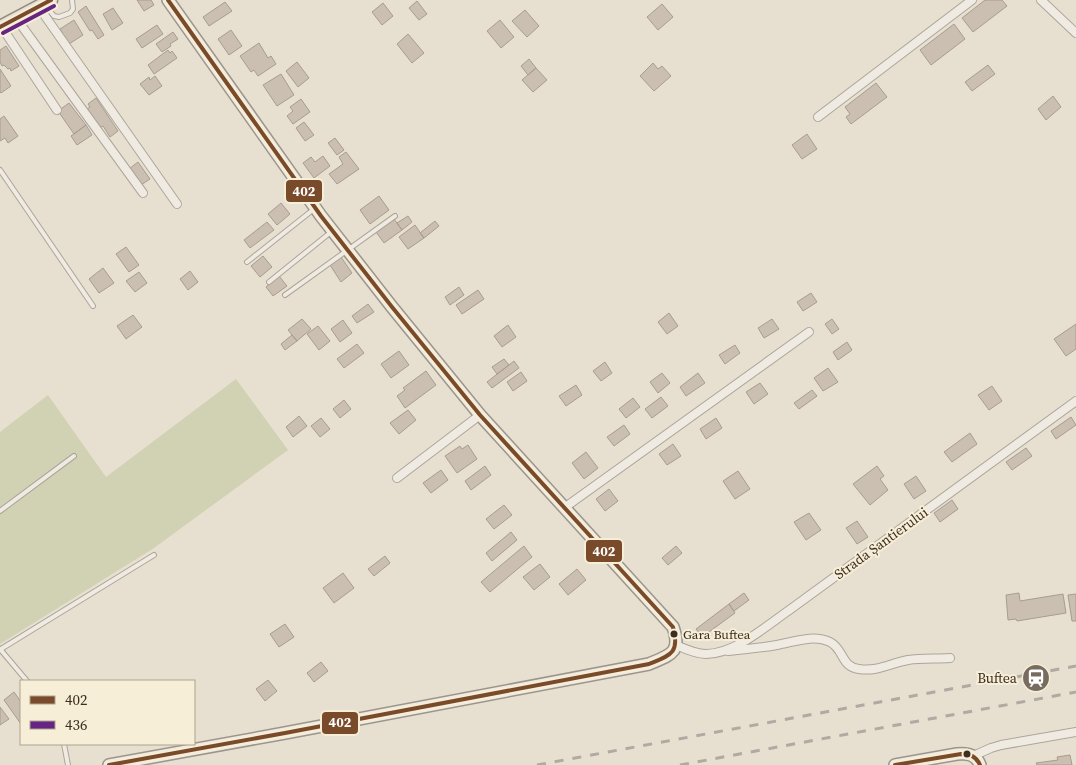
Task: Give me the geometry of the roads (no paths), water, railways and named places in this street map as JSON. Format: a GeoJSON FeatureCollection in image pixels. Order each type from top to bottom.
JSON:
{"type":"FeatureCollection","features":[{"type":"Feature","properties":{"kind":"main road"},"geometry":{"type":"LineString","coordinates":[[109,765],[285,734],[649,664],[666,657],[673,652],[676,645],[673,626],[480,414],[392,307],[316,208],[168,0]]}},
{"type":"Feature","properties":{"kind":"main road"},"geometry":{"type":"LineString","coordinates":[[0,27],[44,3]]}},
{"type":"Feature","properties":{"kind":"main road"},"geometry":{"type":"LineString","coordinates":[[895,765],[966,753],[976,760]]}},
{"type":"Feature","properties":{"kind":"street"},"geometry":{"type":"LineString","coordinates":[[818,117],[972,0]]}},
{"type":"Feature","properties":{"kind":"street"},"geometry":{"type":"LineString","coordinates":[[1041,0],[1076,33]]}},
{"type":"Feature","properties":{"kind":"street"},"geometry":{"type":"LineString","coordinates":[[44,3],[177,204]]}},
{"type":"Feature","properties":{"kind":"street"},"geometry":{"type":"LineString","coordinates":[[16,18],[143,193]]}},
{"type":"Feature","properties":{"kind":"street"},"geometry":{"type":"LineString","coordinates":[[0,27],[57,110]]}},
{"type":"Feature","properties":{"kind":"street"},"geometry":{"type":"LineString","coordinates":[[564,508],[809,332]]}},
{"type":"Feature","properties":{"kind":"street","name":"Strada Șantierului"},"geometry":{"type":"LineString","coordinates":[[676,645],[705,654],[721,652],[744,641],[1076,401]]}},
{"type":"Feature","properties":{"kind":"street"},"geometry":{"type":"LineString","coordinates":[[397,478],[480,414]]}},
{"type":"Feature","properties":{"kind":"street"},"geometry":{"type":"LineString","coordinates":[[721,652],[811,639],[826,640],[832,643],[838,648],[849,666],[860,670],[881,668],[906,661],[950,658]]}},
{"type":"Feature","properties":{"kind":"street"},"geometry":{"type":"LineString","coordinates":[[976,760],[1001,745],[1076,732]]}},
{"type":"Feature","properties":{"kind":"lane"},"geometry":{"type":"LineString","coordinates":[[44,3],[54,16],[59,17],[70,13],[73,9],[72,0]]}},
{"type":"Feature","properties":{"kind":"lane"},"geometry":{"type":"LineString","coordinates":[[0,170],[93,306]]}},
{"type":"Feature","properties":{"kind":"lane"},"geometry":{"type":"LineString","coordinates":[[247,262],[316,208]]}},
{"type":"Feature","properties":{"kind":"lane"},"geometry":{"type":"LineString","coordinates":[[284,294],[395,216]]}},
{"type":"Feature","properties":{"kind":"lane"},"geometry":{"type":"LineString","coordinates":[[268,282],[333,231]]}},
{"type":"Feature","properties":{"kind":"lane"},"geometry":{"type":"LineString","coordinates":[[0,511],[74,456]]}},
{"type":"Feature","properties":{"kind":"lane"},"geometry":{"type":"LineString","coordinates":[[26,680],[0,649],[154,555]]}},
{"type":"Feature","properties":{"kind":"lane"},"geometry":{"type":"LineString","coordinates":[[64,745],[68,765]]}},
{"type":"Feature","properties":{"kind":"railway"},"geometry":{"type":"LineString","coordinates":[[537,765],[1076,666]]}},
{"type":"Feature","properties":{"kind":"railway"},"geometry":{"type":"LineString","coordinates":[[680,765],[1076,692]]}},
{"type":"Feature","properties":{"kind":"place","name":"Gara Buftea"},"geometry":{"type":"Point","coordinates":[674,634]}},
{"type":"Feature","properties":{"kind":"place","name":"Buftea"},"geometry":{"type":"Point","coordinates":[1036,678]}}]}
